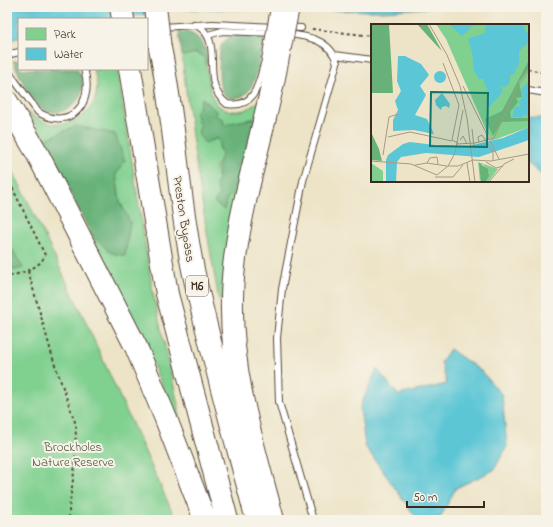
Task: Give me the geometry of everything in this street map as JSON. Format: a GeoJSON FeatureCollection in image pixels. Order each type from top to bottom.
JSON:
{"type":"FeatureCollection","features":[{"type":"Feature","properties":{"kind":"highway"},"geometry":{"type":"LineString","coordinates":[[121,7],[123,18]]}},
{"type":"Feature","properties":{"kind":"highway","name":"Preston Bypass"},"geometry":{"type":"LineString","coordinates":[[155,7],[160,48],[169,91],[178,182],[195,278],[257,520]]}},
{"type":"Feature","properties":{"kind":"highway"},"geometry":{"type":"LineString","coordinates":[[273,520],[240,393],[234,349],[232,297],[239,239],[271,61],[288,7]]}},
{"type":"Feature","properties":{"kind":"highway","name":"M6"},"geometry":{"type":"LineString","coordinates":[[130,70],[167,294],[226,520]]}},
{"type":"Feature","properties":{"kind":"highway"},"geometry":{"type":"LineString","coordinates":[[7,102],[38,153],[136,347],[205,520]]}},
{"type":"Feature","properties":{"kind":"lane"},"geometry":{"type":"LineString","coordinates":[[194,24],[204,28],[208,35],[211,46],[212,75],[215,91],[227,104],[237,105],[244,103],[257,91],[271,61],[274,7]]}},
{"type":"Feature","properties":{"kind":"lane"},"geometry":{"type":"LineString","coordinates":[[148,29],[194,24],[301,28]]}},
{"type":"Feature","properties":{"kind":"lane"},"geometry":{"type":"LineString","coordinates":[[208,35],[222,31],[257,31],[310,37],[329,47],[335,55],[335,70],[303,181],[292,233],[282,289],[277,338],[279,402],[313,520]]}},
{"type":"Feature","properties":{"kind":"lane"},"geometry":{"type":"LineString","coordinates":[[7,55],[18,52]]}},
{"type":"Feature","properties":{"kind":"lane"},"geometry":{"type":"LineString","coordinates":[[335,55],[371,60]]}},
{"type":"Feature","properties":{"kind":"lane"},"geometry":{"type":"LineString","coordinates":[[8,73],[38,112],[57,118],[70,116],[83,105],[88,92],[84,70]]}},
{"type":"Feature","properties":{"kind":"lane"},"geometry":{"type":"LineString","coordinates":[[529,90],[546,93]]}},
{"type":"Feature","properties":{"kind":"path"},"geometry":{"type":"LineString","coordinates":[[301,28],[371,36]]}},
{"type":"Feature","properties":{"kind":"path"},"geometry":{"type":"LineString","coordinates":[[529,70],[546,73]]}},
{"type":"Feature","properties":{"kind":"path"},"geometry":{"type":"LineString","coordinates":[[7,176],[44,251],[44,260],[28,271],[7,277]]}},
{"type":"Feature","properties":{"kind":"path"},"geometry":{"type":"LineString","coordinates":[[28,271],[54,362],[76,425],[75,465],[69,520]]}},
{"type":"Feature","properties":{"kind":"green space"},"geometry":{"type":"Polygon","coordinates":[[[179,31],[192,34],[201,41],[206,51],[208,64],[203,56],[196,53],[182,56],[179,31]]]}},
{"type":"Feature","properties":{"kind":"green space"},"geometry":{"type":"Polygon","coordinates":[[[236,35],[265,36],[258,68],[251,87],[240,97],[232,98],[227,97],[224,94],[220,86],[220,54],[221,46],[224,42],[236,35]]]}},
{"type":"Feature","properties":{"kind":"green space"},"geometry":{"type":"Polygon","coordinates":[[[196,53],[203,56],[206,63],[212,97],[216,103],[223,108],[236,111],[244,110],[260,100],[258,118],[230,123],[225,127],[216,116],[216,111],[202,98],[196,120],[212,141],[217,138],[220,141],[219,149],[223,154],[216,167],[224,210],[235,166],[244,159],[226,299],[219,300],[198,178],[182,56],[196,53]]]}},
{"type":"Feature","properties":{"kind":"green space"},"geometry":{"type":"Polygon","coordinates":[[[13,61],[18,61],[18,70],[78,70],[82,78],[83,88],[75,104],[59,112],[49,112],[36,103],[21,79],[13,61]]]}},
{"type":"Feature","properties":{"kind":"green space"},"geometry":{"type":"Polygon","coordinates":[[[93,70],[117,70],[153,293],[179,409],[179,420],[173,411],[138,330],[91,234],[111,253],[130,222],[120,202],[116,174],[124,161],[76,126],[44,140],[28,112],[41,121],[55,124],[68,123],[80,118],[89,109],[95,98],[97,84],[93,70]]]}},
{"type":"Feature","properties":{"kind":"green space"},"geometry":{"type":"Polygon","coordinates":[[[202,98],[216,111],[216,116],[223,119],[225,126],[230,123],[258,118],[244,159],[235,166],[239,173],[239,189],[227,198],[224,210],[214,202],[219,195],[216,185],[218,166],[220,158],[223,154],[219,149],[220,142],[217,138],[205,143],[198,134],[200,126],[195,112],[199,108],[202,98]]]}},
{"type":"Feature","properties":{"kind":"green space"},"geometry":{"type":"Polygon","coordinates":[[[76,126],[115,134],[125,161],[116,174],[120,202],[130,222],[125,256],[111,253],[91,234],[44,140],[76,126]]]}},
{"type":"Feature","properties":{"kind":"green space","name":"Brockholes Nature Reserve"},"geometry":{"type":"Polygon","coordinates":[[[7,158],[83,316],[176,520],[7,520],[7,158]]]}},
{"type":"Feature","properties":{"kind":"green space"},"geometry":{"type":"Polygon","coordinates":[[[7,240],[23,268],[7,272],[7,240]]]}},
{"type":"Feature","properties":{"kind":"water"},"geometry":{"type":"Polygon","coordinates":[[[7,7],[439,7],[384,11],[175,9],[122,18],[18,18],[18,38],[7,40],[7,7]]]}},
{"type":"Feature","properties":{"kind":"water"},"geometry":{"type":"Polygon","coordinates":[[[529,117],[546,118],[546,179],[529,164],[529,117]]]}},
{"type":"Feature","properties":{"kind":"water"},"geometry":{"type":"Polygon","coordinates":[[[450,349],[481,371],[502,395],[507,446],[494,470],[456,488],[440,518],[417,519],[365,446],[360,407],[377,369],[398,395],[447,384],[441,362],[450,349]]]}}]}
